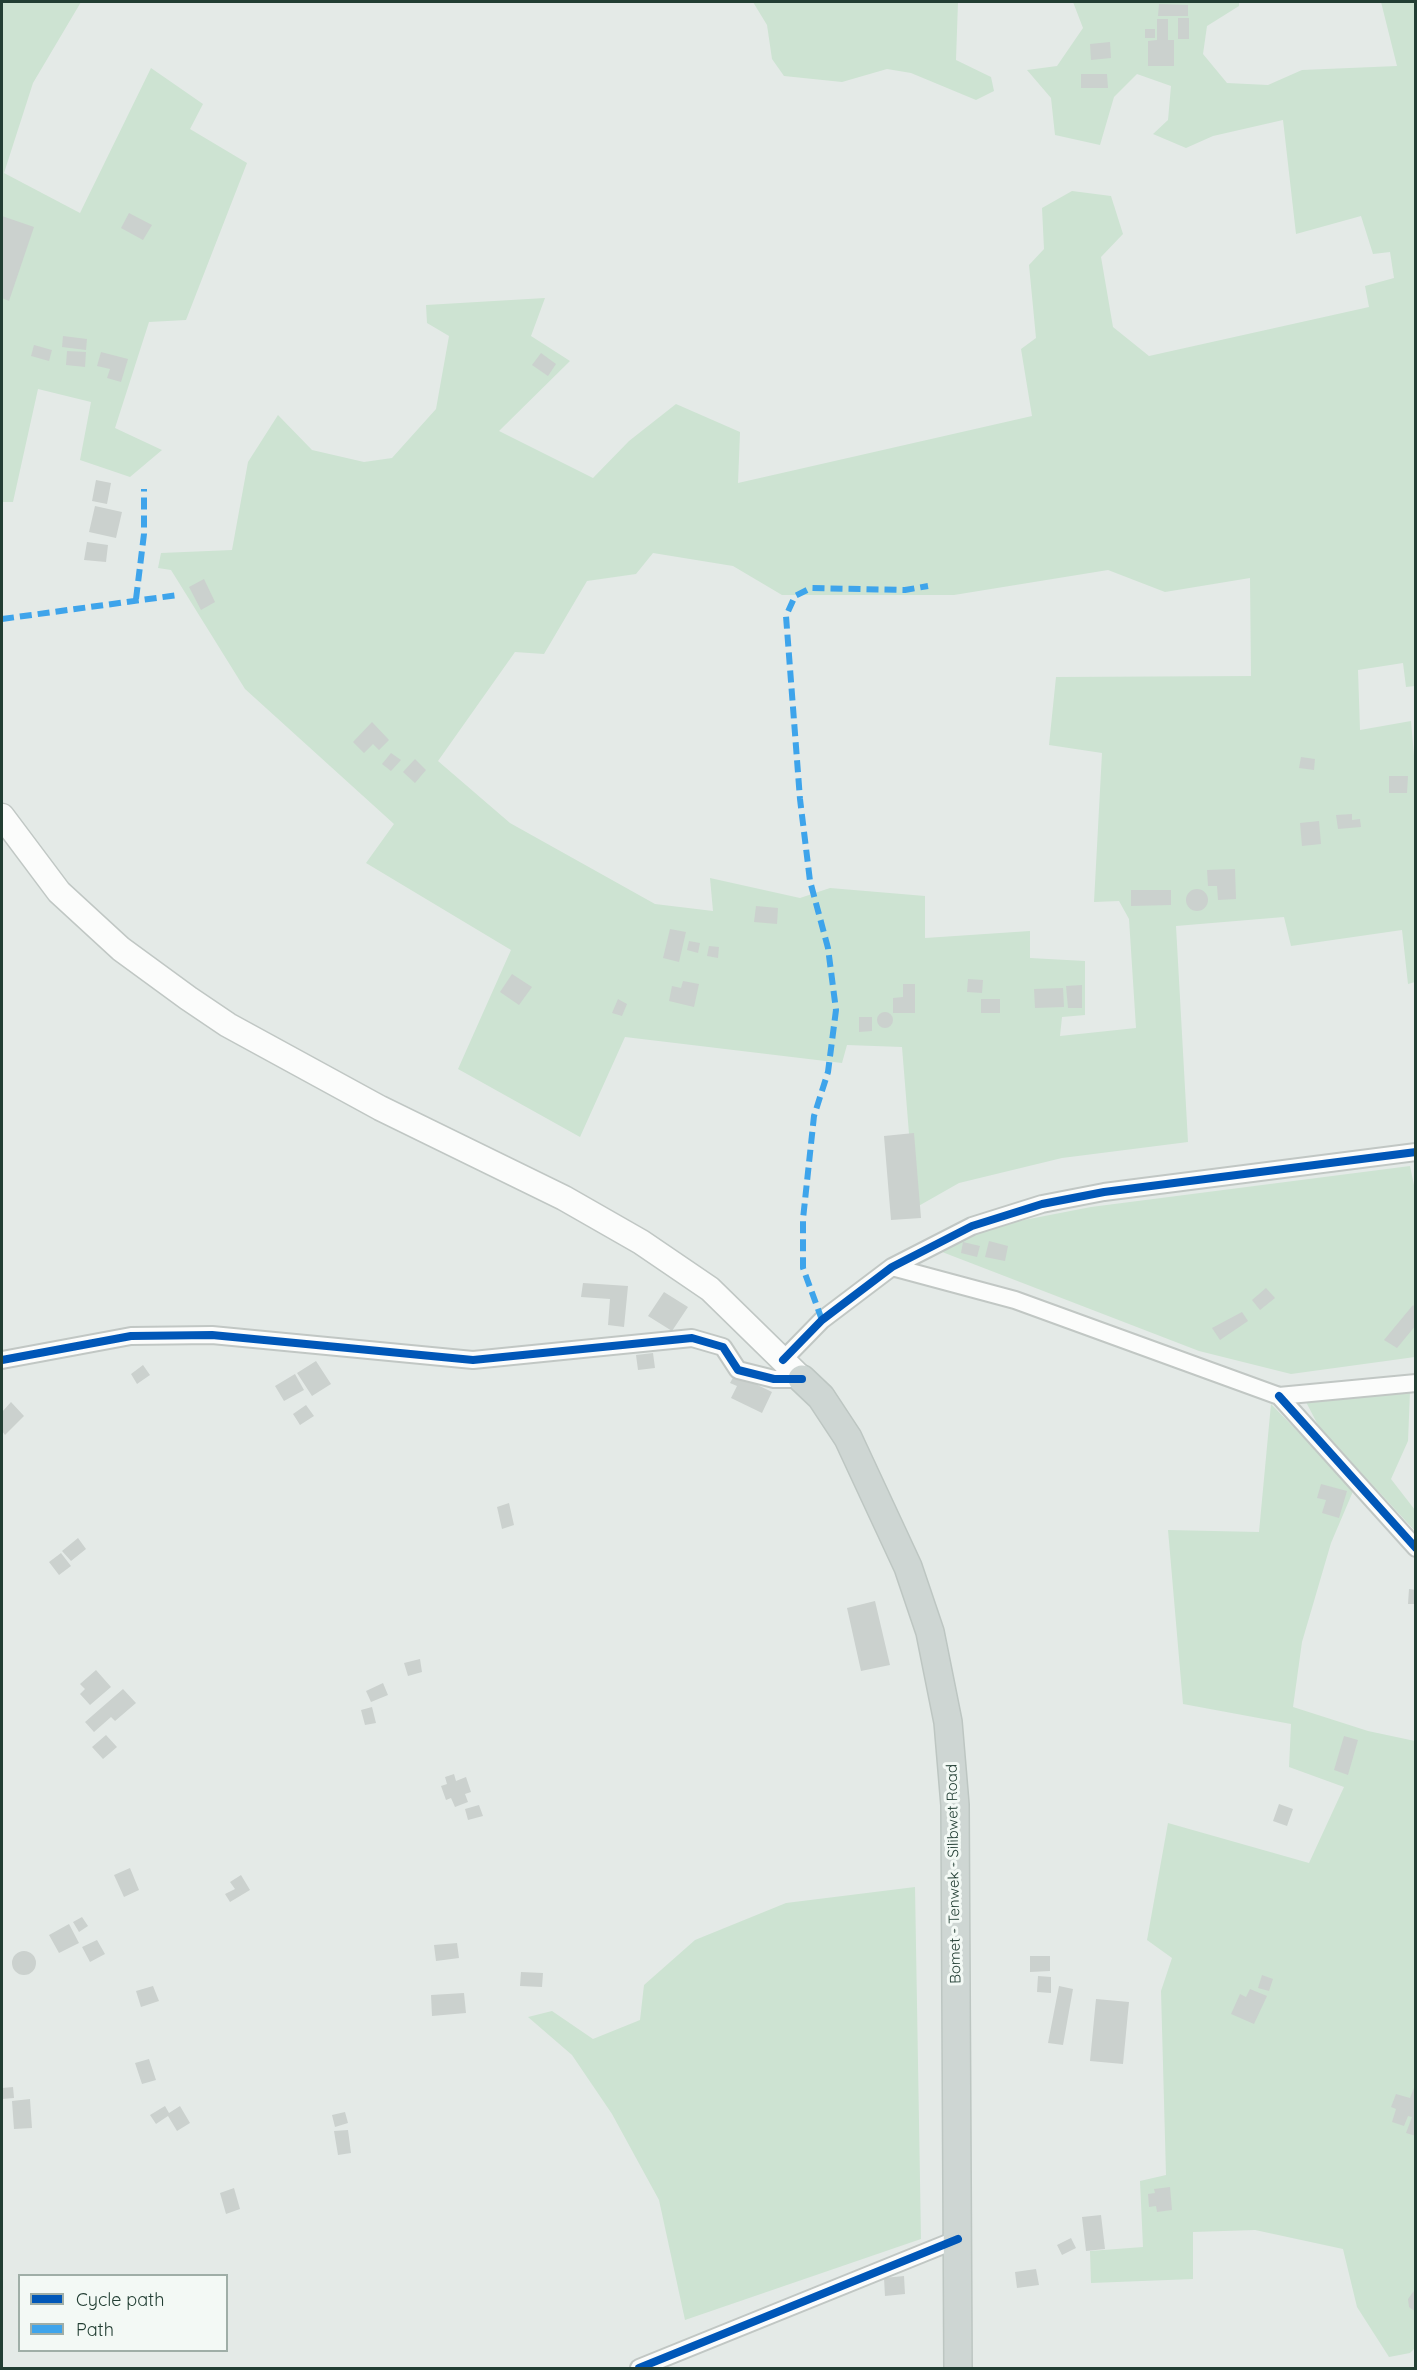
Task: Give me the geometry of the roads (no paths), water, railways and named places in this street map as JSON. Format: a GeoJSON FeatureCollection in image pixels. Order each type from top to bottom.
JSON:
{"type":"FeatureCollection","features":[{"type":"Feature","properties":{"kind":"main road"},"geometry":{"type":"LineString","coordinates":[[2,816],[59,892],[121,949],[188,998],[228,1025],[380,1108],[564,1198],[641,1242],[710,1289],[802,1379]]}},
{"type":"Feature","properties":{"kind":"main road","name":"Bomet - Tenwek - Silibwet Road"},"geometry":{"type":"LineString","coordinates":[[802,1379],[820,1397],[848,1438],[908,1567],[930,1632],[948,1722],[955,1805],[958,2368]]}},
{"type":"Feature","properties":{"kind":"street"},"geometry":{"type":"LineString","coordinates":[[783,1360],[822,1320],[892,1267],[972,1226],[1042,1204],[1104,1192],[1416,1152]]}},
{"type":"Feature","properties":{"kind":"street"},"geometry":{"type":"LineString","coordinates":[[892,1267],[1014,1300],[1279,1396],[1416,1383]]}},
{"type":"Feature","properties":{"kind":"street"},"geometry":{"type":"LineString","coordinates":[[2,1360],[130,1336],[212,1335],[473,1360],[599,1345],[692,1338],[723,1347],[738,1370],[774,1379],[802,1379]]}},
{"type":"Feature","properties":{"kind":"street"},"geometry":{"type":"LineString","coordinates":[[1279,1396],[1416,1548]]}},
{"type":"Feature","properties":{"kind":"street"},"geometry":{"type":"LineString","coordinates":[[639,2368],[958,2240]]}}]}
